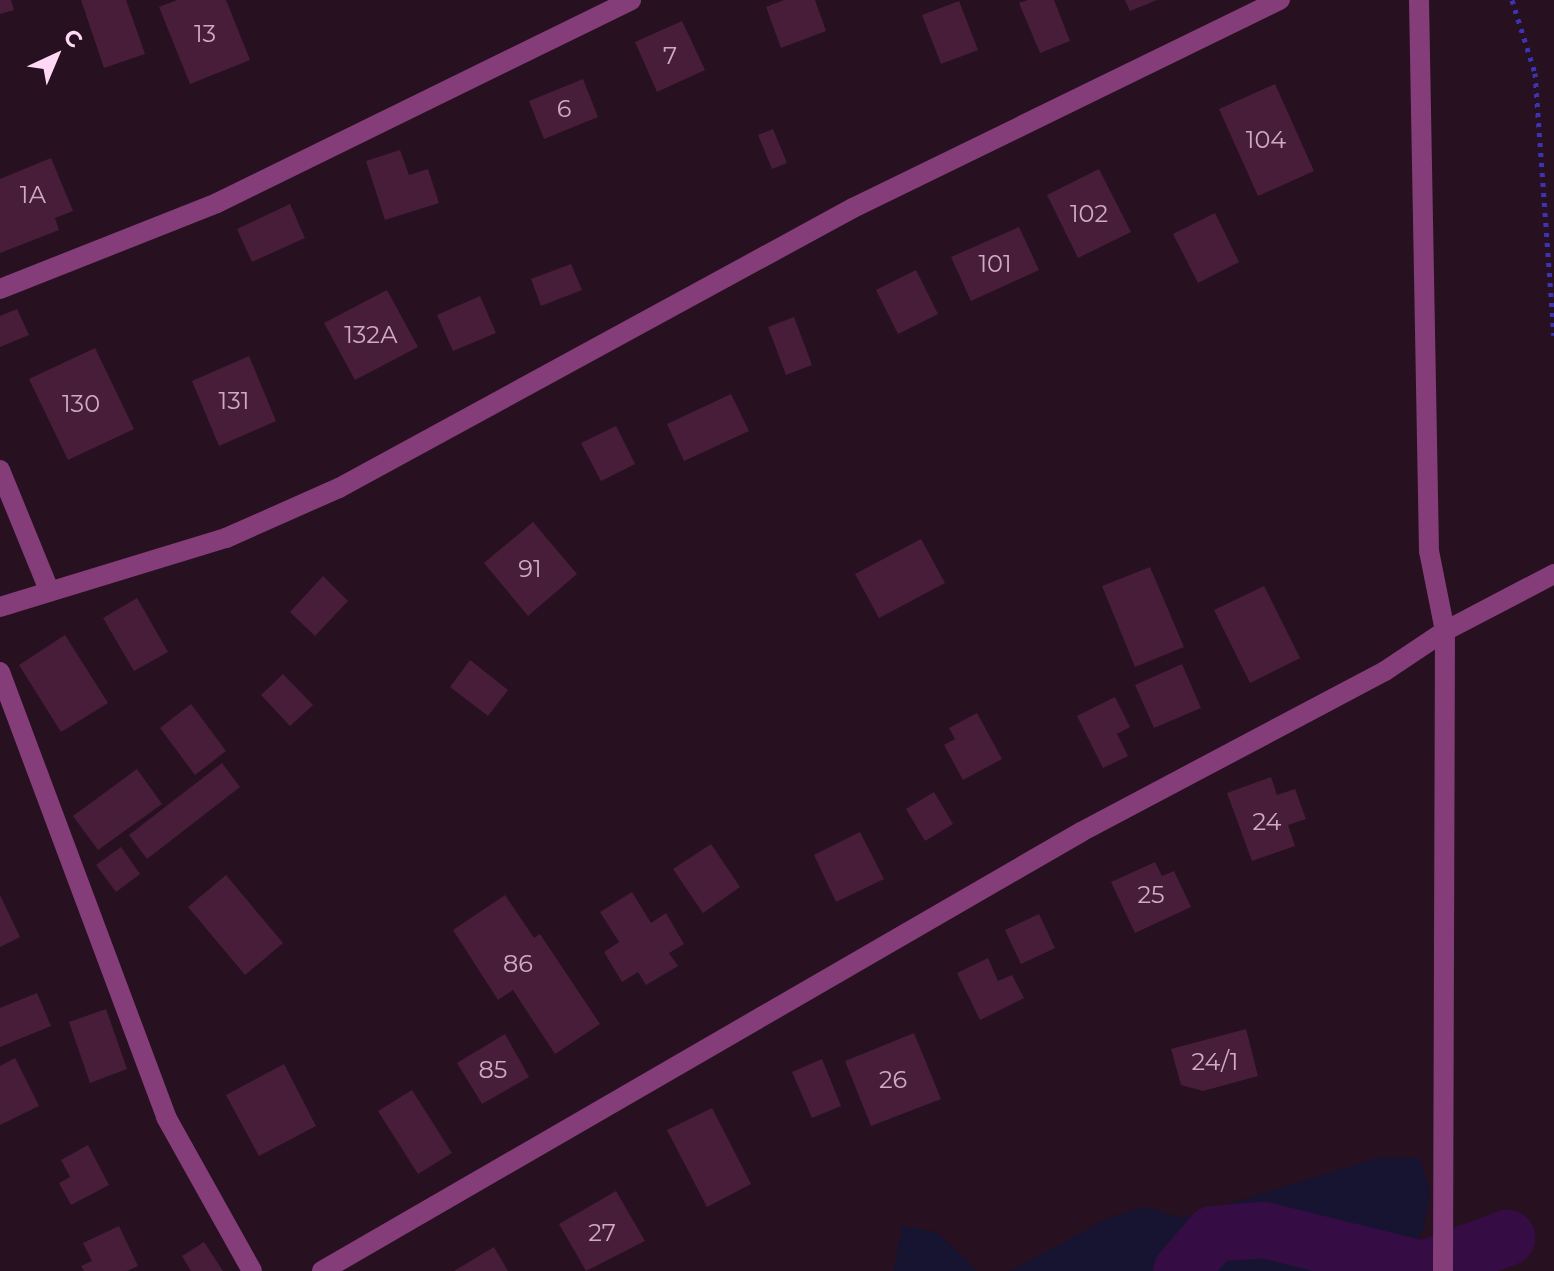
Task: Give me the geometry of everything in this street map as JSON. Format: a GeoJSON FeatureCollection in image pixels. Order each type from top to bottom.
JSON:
{"type":"FeatureCollection","features":[{"type":"Feature","properties":{"kind":"street"},"geometry":{"type":"LineString","coordinates":[[0,289],[217,203],[631,0]]}},
{"type":"Feature","properties":{"kind":"street"},"geometry":{"type":"LineString","coordinates":[[0,607],[226,538],[339,488],[853,208],[1280,0]]}},
{"type":"Feature","properties":{"kind":"street"},"geometry":{"type":"LineString","coordinates":[[1419,0],[1429,551],[1445,631],[1443,1271]]}},
{"type":"Feature","properties":{"kind":"street"},"geometry":{"type":"LineString","coordinates":[[0,470],[49,590]]}},
{"type":"Feature","properties":{"kind":"street"},"geometry":{"type":"LineString","coordinates":[[322,1271],[1081,832],[1385,671],[1445,631],[1554,574]]}},
{"type":"Feature","properties":{"kind":"street"},"geometry":{"type":"LineString","coordinates":[[0,672],[166,1117],[252,1271]]}},
{"type":"Feature","properties":{"kind":"path"},"geometry":{"type":"LineString","coordinates":[[1512,0],[1535,73],[1554,335]]}},
{"type":"Feature","properties":{"kind":"shaded area"},"geometry":{"type":"Polygon","coordinates":[[[1381,1157],[1420,1158],[1430,1192],[1424,1227],[1409,1258],[1375,1271],[1010,1271],[1112,1216],[1147,1207],[1182,1218],[1381,1157]]]}},
{"type":"Feature","properties":{"kind":"shaded area"},"geometry":{"type":"Polygon","coordinates":[[[902,1226],[936,1232],[977,1271],[894,1271],[902,1226]]]}},
{"type":"Feature","properties":{"kind":"building"},"geometry":{"type":"Polygon","coordinates":[[[0,0],[11,0],[14,10],[0,14],[0,0]]]}},
{"type":"Feature","properties":{"kind":"building"},"geometry":{"type":"Polygon","coordinates":[[[81,0],[126,0],[145,54],[104,68],[81,0]]]}},
{"type":"Feature","properties":{"kind":"building"},"geometry":{"type":"Polygon","coordinates":[[[177,0],[226,0],[250,60],[190,84],[159,7],[177,0]]]}},
{"type":"Feature","properties":{"kind":"building"},"geometry":{"type":"Polygon","coordinates":[[[784,0],[815,0],[826,31],[781,48],[766,7],[784,0]]]}},
{"type":"Feature","properties":{"kind":"building"},"geometry":{"type":"Polygon","coordinates":[[[1054,0],[1070,41],[1040,53],[1019,3],[1054,0]]]}},
{"type":"Feature","properties":{"kind":"building"},"geometry":{"type":"Polygon","coordinates":[[[1125,0],[1157,0],[1130,11],[1125,0]]]}},
{"type":"Feature","properties":{"kind":"building"},"geometry":{"type":"Polygon","coordinates":[[[959,1],[978,50],[941,64],[922,15],[959,1]]]}},
{"type":"Feature","properties":{"kind":"building"},"geometry":{"type":"Polygon","coordinates":[[[682,21],[705,70],[657,92],[635,42],[682,21]]]}},
{"type":"Feature","properties":{"kind":"building"},"geometry":{"type":"Polygon","coordinates":[[[583,79],[598,117],[544,139],[529,101],[583,79]]]}},
{"type":"Feature","properties":{"kind":"building"},"geometry":{"type":"Polygon","coordinates":[[[1275,84],[1314,171],[1258,196],[1219,109],[1275,84]]]}},
{"type":"Feature","properties":{"kind":"building"},"geometry":{"type":"Polygon","coordinates":[[[773,129],[787,163],[772,169],[758,135],[773,129]]]}},
{"type":"Feature","properties":{"kind":"building"},"geometry":{"type":"Polygon","coordinates":[[[400,150],[409,175],[428,169],[439,203],[385,220],[366,161],[400,150]]]}},
{"type":"Feature","properties":{"kind":"building"},"geometry":{"type":"Polygon","coordinates":[[[51,158],[73,211],[55,218],[59,230],[0,253],[0,179],[51,158]]]}},
{"type":"Feature","properties":{"kind":"building"},"geometry":{"type":"Polygon","coordinates":[[[1099,169],[1131,232],[1078,258],[1047,195],[1099,169]]]}},
{"type":"Feature","properties":{"kind":"building"},"geometry":{"type":"Polygon","coordinates":[[[290,204],[305,238],[252,262],[237,229],[290,204]]]}},
{"type":"Feature","properties":{"kind":"building"},"geometry":{"type":"Polygon","coordinates":[[[1215,213],[1239,262],[1198,283],[1173,234],[1215,213]]]}},
{"type":"Feature","properties":{"kind":"building"},"geometry":{"type":"Polygon","coordinates":[[[1019,227],[1039,270],[971,301],[951,257],[1019,227]]]}},
{"type":"Feature","properties":{"kind":"building"},"geometry":{"type":"Polygon","coordinates":[[[571,264],[582,290],[541,306],[531,279],[571,264]]]}},
{"type":"Feature","properties":{"kind":"building"},"geometry":{"type":"Polygon","coordinates":[[[916,270],[938,314],[898,334],[876,290],[916,270]]]}},
{"type":"Feature","properties":{"kind":"building"},"geometry":{"type":"Polygon","coordinates":[[[387,290],[418,347],[355,380],[324,323],[387,290]]]}},
{"type":"Feature","properties":{"kind":"building"},"geometry":{"type":"Polygon","coordinates":[[[480,296],[496,333],[453,351],[437,315],[480,296]]]}},
{"type":"Feature","properties":{"kind":"building"},"geometry":{"type":"Polygon","coordinates":[[[17,309],[29,335],[0,347],[0,316],[17,309]]]}},
{"type":"Feature","properties":{"kind":"building"},"geometry":{"type":"Polygon","coordinates":[[[794,317],[812,365],[786,375],[768,327],[794,317]]]}},
{"type":"Feature","properties":{"kind":"building"},"geometry":{"type":"Polygon","coordinates":[[[95,348],[134,429],[68,460],[29,379],[95,348]]]}},
{"type":"Feature","properties":{"kind":"building"},"geometry":{"type":"Polygon","coordinates":[[[249,356],[276,421],[219,446],[192,381],[249,356]]]}},
{"type":"Feature","properties":{"kind":"building"},"geometry":{"type":"Polygon","coordinates":[[[731,394],[749,431],[684,461],[667,424],[731,394]]]}},
{"type":"Feature","properties":{"kind":"building"},"geometry":{"type":"Polygon","coordinates":[[[616,426],[635,464],[601,481],[581,443],[616,426]]]}},
{"type":"Feature","properties":{"kind":"building"},"geometry":{"type":"Polygon","coordinates":[[[533,522],[577,574],[528,616],[484,563],[533,522]]]}},
{"type":"Feature","properties":{"kind":"building"},"geometry":{"type":"Polygon","coordinates":[[[921,539],[945,583],[879,618],[855,574],[921,539]]]}},
{"type":"Feature","properties":{"kind":"building"},"geometry":{"type":"Polygon","coordinates":[[[1150,567],[1184,647],[1135,667],[1102,586],[1150,567]]]}},
{"type":"Feature","properties":{"kind":"building"},"geometry":{"type":"Polygon","coordinates":[[[323,576],[348,601],[315,636],[290,612],[323,576]]]}},
{"type":"Feature","properties":{"kind":"building"},"geometry":{"type":"Polygon","coordinates":[[[1264,586],[1300,658],[1250,683],[1214,610],[1264,586]]]}},
{"type":"Feature","properties":{"kind":"building"},"geometry":{"type":"Polygon","coordinates":[[[137,598],[168,652],[134,671],[103,618],[137,598]]]}},
{"type":"Feature","properties":{"kind":"building"},"geometry":{"type":"Polygon","coordinates":[[[65,635],[108,703],[61,732],[19,665],[65,635]]]}},
{"type":"Feature","properties":{"kind":"building"},"geometry":{"type":"Polygon","coordinates":[[[470,660],[508,690],[488,716],[450,687],[470,660]]]}},
{"type":"Feature","properties":{"kind":"building"},"geometry":{"type":"Polygon","coordinates":[[[1182,664],[1201,708],[1154,728],[1135,685],[1182,664]]]}},
{"type":"Feature","properties":{"kind":"building"},"geometry":{"type":"Polygon","coordinates":[[[283,674],[313,705],[290,726],[261,695],[283,674]]]}},
{"type":"Feature","properties":{"kind":"building"},"geometry":{"type":"Polygon","coordinates":[[[1115,697],[1130,727],[1117,734],[1128,756],[1103,768],[1077,716],[1115,697]]]}},
{"type":"Feature","properties":{"kind":"building"},"geometry":{"type":"Polygon","coordinates":[[[191,704],[226,751],[195,775],[160,728],[191,704]]]}},
{"type":"Feature","properties":{"kind":"building"},"geometry":{"type":"Polygon","coordinates":[[[977,713],[1002,759],[963,780],[944,745],[955,739],[949,728],[977,713]]]}},
{"type":"Feature","properties":{"kind":"building"},"geometry":{"type":"Polygon","coordinates":[[[222,763],[240,787],[147,859],[129,835],[222,763]]]}},
{"type":"Feature","properties":{"kind":"building"},"geometry":{"type":"Polygon","coordinates":[[[137,769],[162,804],[98,850],[73,816],[137,769]]]}},
{"type":"Feature","properties":{"kind":"building"},"geometry":{"type":"Polygon","coordinates":[[[1271,777],[1277,795],[1295,789],[1306,819],[1288,825],[1295,846],[1252,861],[1227,793],[1271,777]]]}},
{"type":"Feature","properties":{"kind":"building"},"geometry":{"type":"Polygon","coordinates":[[[934,792],[953,824],[925,841],[906,809],[934,792]]]}},
{"type":"Feature","properties":{"kind":"building"},"geometry":{"type":"Polygon","coordinates":[[[860,832],[884,879],[836,902],[814,855],[860,832]]]}},
{"type":"Feature","properties":{"kind":"building"},"geometry":{"type":"Polygon","coordinates":[[[711,844],[740,887],[703,913],[673,869],[711,844]]]}},
{"type":"Feature","properties":{"kind":"building"},"geometry":{"type":"Polygon","coordinates":[[[121,847],[140,874],[116,892],[96,865],[121,847]]]}},
{"type":"Feature","properties":{"kind":"building"},"geometry":{"type":"Polygon","coordinates":[[[1155,862],[1162,876],[1174,871],[1191,907],[1135,933],[1111,882],[1155,862]]]}},
{"type":"Feature","properties":{"kind":"building"},"geometry":{"type":"Polygon","coordinates":[[[226,875],[283,943],[245,975],[188,907],[226,875]]]}},
{"type":"Feature","properties":{"kind":"building"},"geometry":{"type":"Polygon","coordinates":[[[632,892],[651,923],[666,913],[684,944],[669,953],[678,966],[646,985],[638,972],[622,982],[604,952],[619,942],[600,912],[632,892]]]}},
{"type":"Feature","properties":{"kind":"building"},"geometry":{"type":"Polygon","coordinates":[[[0,895],[20,937],[0,947],[0,895]]]}},
{"type":"Feature","properties":{"kind":"building"},"geometry":{"type":"Polygon","coordinates":[[[505,895],[534,938],[540,934],[600,1024],[555,1054],[513,990],[498,1000],[453,930],[505,895]]]}},
{"type":"Feature","properties":{"kind":"building"},"geometry":{"type":"Polygon","coordinates":[[[1039,914],[1055,948],[1021,964],[1005,930],[1039,914]]]}},
{"type":"Feature","properties":{"kind":"building"},"geometry":{"type":"Polygon","coordinates":[[[988,958],[998,981],[1012,975],[1024,998],[980,1020],[957,973],[988,958]]]}},
{"type":"Feature","properties":{"kind":"building"},"geometry":{"type":"Polygon","coordinates":[[[37,993],[51,1026],[0,1047],[0,1008],[37,993]]]}},
{"type":"Feature","properties":{"kind":"building"},"geometry":{"type":"Polygon","coordinates":[[[106,1009],[127,1069],[90,1083],[69,1022],[106,1009]]]}},
{"type":"Feature","properties":{"kind":"building"},"geometry":{"type":"Polygon","coordinates":[[[1246,1029],[1258,1076],[1203,1091],[1181,1085],[1171,1049],[1246,1029]]]}},
{"type":"Feature","properties":{"kind":"building"},"geometry":{"type":"Polygon","coordinates":[[[914,1033],[941,1099],[871,1126],[845,1061],[914,1033]]]}},
{"type":"Feature","properties":{"kind":"building"},"geometry":{"type":"Polygon","coordinates":[[[505,1034],[529,1077],[482,1104],[457,1063],[505,1034]]]}},
{"type":"Feature","properties":{"kind":"building"},"geometry":{"type":"Polygon","coordinates":[[[15,1058],[39,1106],[0,1125],[0,1066],[15,1058]]]}},
{"type":"Feature","properties":{"kind":"building"},"geometry":{"type":"Polygon","coordinates":[[[822,1059],[841,1106],[812,1118],[792,1072],[822,1059]]]}},
{"type":"Feature","properties":{"kind":"building"},"geometry":{"type":"Polygon","coordinates":[[[284,1064],[316,1126],[259,1156],[226,1095],[284,1064]]]}},
{"type":"Feature","properties":{"kind":"building"},"geometry":{"type":"Polygon","coordinates":[[[412,1090],[452,1153],[418,1174],[378,1111],[412,1090]]]}},
{"type":"Feature","properties":{"kind":"building"},"geometry":{"type":"Polygon","coordinates":[[[712,1108],[751,1184],[707,1207],[667,1130],[712,1108]]]}},
{"type":"Feature","properties":{"kind":"building"},"geometry":{"type":"Polygon","coordinates":[[[88,1145],[109,1185],[71,1205],[59,1183],[70,1177],[61,1160],[88,1145]]]}},
{"type":"Feature","properties":{"kind":"building"},"geometry":{"type":"Polygon","coordinates":[[[616,1191],[645,1241],[586,1271],[559,1224],[616,1191]]]}},
{"type":"Feature","properties":{"kind":"building"},"geometry":{"type":"Polygon","coordinates":[[[119,1226],[138,1266],[127,1271],[84,1271],[81,1266],[92,1261],[83,1243],[119,1226]]]}},
{"type":"Feature","properties":{"kind":"building"},"geometry":{"type":"Polygon","coordinates":[[[204,1242],[223,1271],[191,1271],[182,1256],[204,1242]]]}},
{"type":"Feature","properties":{"kind":"building"},"geometry":{"type":"Polygon","coordinates":[[[494,1247],[508,1271],[454,1271],[494,1247]]]}},
{"type":"Feature","properties":{"kind":"waterway"},"geometry":{"type":"LineString","coordinates":[[1181,1271],[1213,1234],[1264,1230],[1423,1269],[1507,1238]]}}]}
